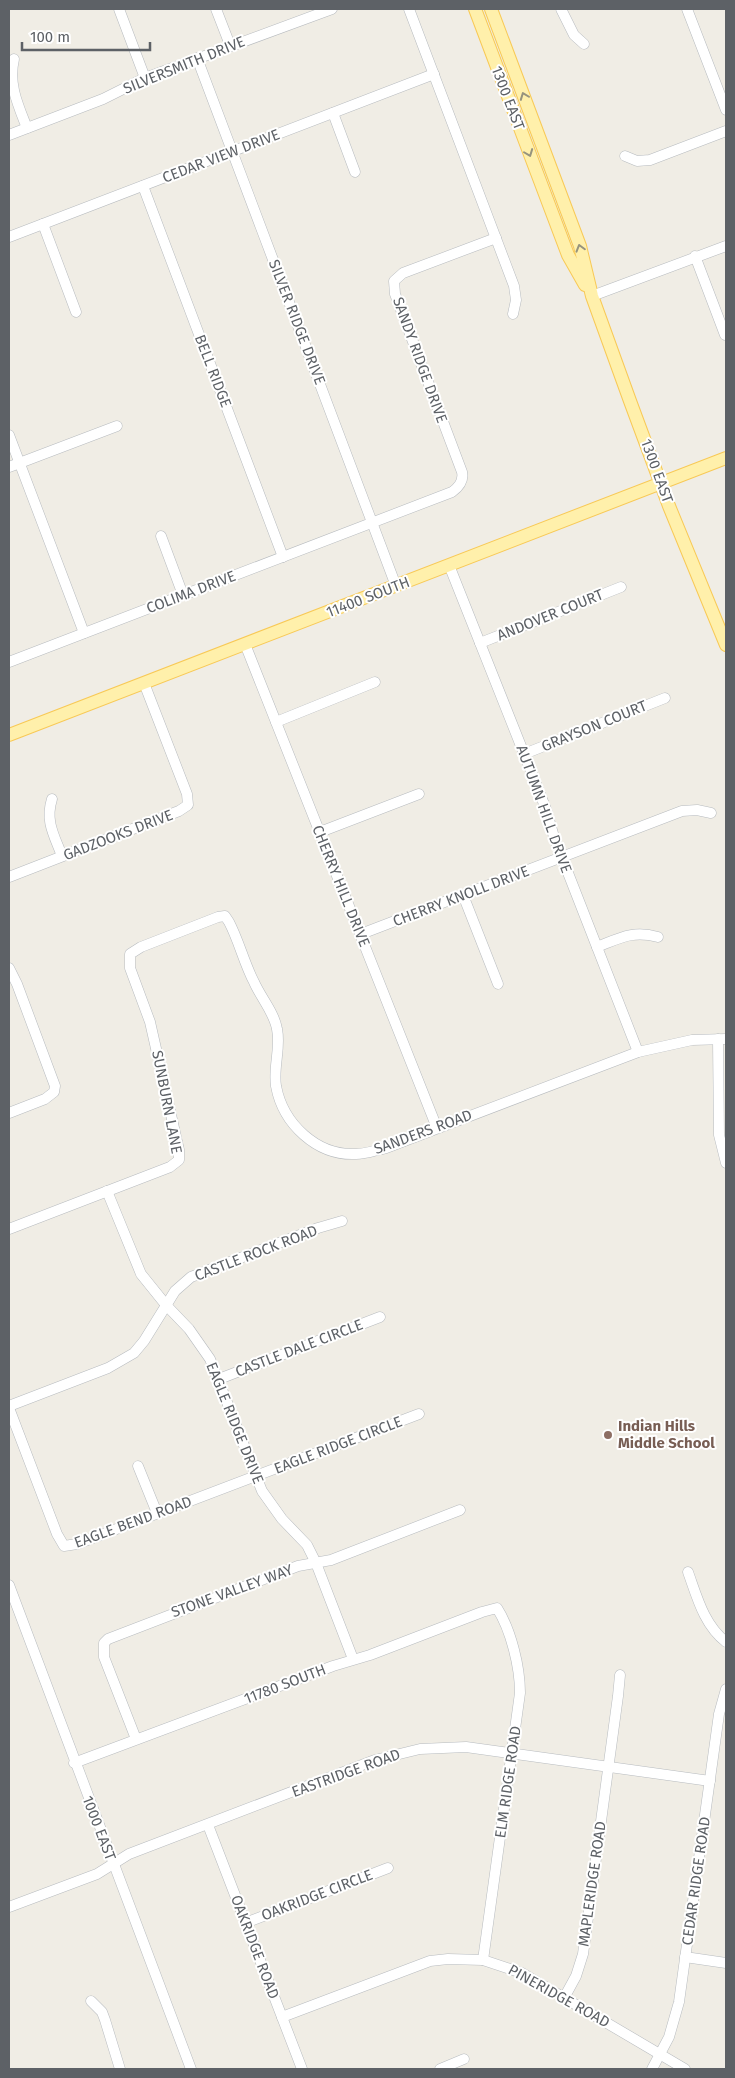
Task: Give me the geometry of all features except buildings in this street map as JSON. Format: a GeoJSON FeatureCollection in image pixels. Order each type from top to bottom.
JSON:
{"type":"FeatureCollection","features":[{"type":"Feature","properties":{"kind":"main road","name":"1300 EAST"},"geometry":{"type":"LineString","coordinates":[[475,9],[568,255],[592,296]]}},
{"type":"Feature","properties":{"kind":"main road","name":"1300 EAST"},"geometry":{"type":"LineString","coordinates":[[493,10],[580,246],[592,296],[662,483],[726,645]]}},
{"type":"Feature","properties":{"kind":"main road","name":"11400 SOUTH"},"geometry":{"type":"LineString","coordinates":[[9,735],[726,458]]}},
{"type":"Feature","properties":{"kind":"street"},"geometry":{"type":"LineString","coordinates":[[119,9],[145,78]]}},
{"type":"Feature","properties":{"kind":"street"},"geometry":{"type":"LineString","coordinates":[[216,9],[230,45]]}},
{"type":"Feature","properties":{"kind":"street","name":"SILVERSMITH DRIVE"},"geometry":{"type":"LineString","coordinates":[[9,135],[103,100],[145,78],[317,12],[332,9]]}},
{"type":"Feature","properties":{"kind":"street"},"geometry":{"type":"LineString","coordinates":[[409,9],[514,286],[516,300],[513,314]]}},
{"type":"Feature","properties":{"kind":"street"},"geometry":{"type":"LineString","coordinates":[[561,9],[574,35],[584,44]]}},
{"type":"Feature","properties":{"kind":"street"},"geometry":{"type":"LineString","coordinates":[[687,9],[726,110]]}},
{"type":"Feature","properties":{"kind":"street","name":"SILVER RIDGE DRIVE"},"geometry":{"type":"LineString","coordinates":[[197,58],[396,586]]}},
{"type":"Feature","properties":{"kind":"street"},"geometry":{"type":"LineString","coordinates":[[14,59],[11,73],[12,87],[27,128]]}},
{"type":"Feature","properties":{"kind":"street","name":"CEDAR VIEW DRIVE"},"geometry":{"type":"LineString","coordinates":[[9,237],[434,74]]}},
{"type":"Feature","properties":{"kind":"street"},"geometry":{"type":"LineString","coordinates":[[333,113],[355,172]]}},
{"type":"Feature","properties":{"kind":"street"},"geometry":{"type":"LineString","coordinates":[[625,156],[637,161],[650,160],[726,131]]}},
{"type":"Feature","properties":{"kind":"street","name":"BELL RIDGE"},"geometry":{"type":"LineString","coordinates":[[142,186],[283,557]]}},
{"type":"Feature","properties":{"kind":"street"},"geometry":{"type":"LineString","coordinates":[[43,224],[76,312]]}},
{"type":"Feature","properties":{"kind":"street","name":"SANDY RIDGE DRIVE"},"geometry":{"type":"LineString","coordinates":[[373,522],[452,492],[459,487],[463,476],[395,294],[394,281],[403,273],[496,238]]}},
{"type":"Feature","properties":{"kind":"street"},"geometry":{"type":"LineString","coordinates":[[592,296],[726,246]]}},
{"type":"Feature","properties":{"kind":"street"},"geometry":{"type":"LineString","coordinates":[[695,256],[725,335]]}},
{"type":"Feature","properties":{"kind":"street"},"geometry":{"type":"LineString","coordinates":[[9,467],[117,426]]}},
{"type":"Feature","properties":{"kind":"street"},"geometry":{"type":"LineString","coordinates":[[9,435],[84,633]]}},
{"type":"Feature","properties":{"kind":"street","name":"COLIMA DRIVE"},"geometry":{"type":"LineString","coordinates":[[9,662],[373,522]]}},
{"type":"Feature","properties":{"kind":"street"},"geometry":{"type":"LineString","coordinates":[[160,536],[183,595]]}},
{"type":"Feature","properties":{"kind":"street","name":"AUTUMN HILL DRIVE"},"geometry":{"type":"LineString","coordinates":[[450,565],[546,809],[554,837],[638,1052]]}},
{"type":"Feature","properties":{"kind":"street","name":"ANDOVER COURT"},"geometry":{"type":"LineString","coordinates":[[480,643],[620,587]]}},
{"type":"Feature","properties":{"kind":"street","name":"CHERRY HILL DRIVE"},"geometry":{"type":"LineString","coordinates":[[245,644],[437,1128]]}},
{"type":"Feature","properties":{"kind":"street"},"geometry":{"type":"LineString","coordinates":[[276,722],[375,682]]}},
{"type":"Feature","properties":{"kind":"street","name":"GADZOOKS DRIVE"},"geometry":{"type":"LineString","coordinates":[[9,876],[179,811],[188,805],[187,794],[144,683]]}},
{"type":"Feature","properties":{"kind":"street","name":"GRAYSON COURT"},"geometry":{"type":"LineString","coordinates":[[524,754],[665,698]]}},
{"type":"Feature","properties":{"kind":"street"},"geometry":{"type":"LineString","coordinates":[[320,832],[419,794]]}},
{"type":"Feature","properties":{"kind":"street"},"geometry":{"type":"LineString","coordinates":[[52,799],[48,810],[49,824],[62,856]]}},
{"type":"Feature","properties":{"kind":"street","name":"CHERRY KNOLL DRIVE"},"geometry":{"type":"LineString","coordinates":[[361,934],[682,811],[697,810],[711,813]]}},
{"type":"Feature","properties":{"kind":"street"},"geometry":{"type":"LineString","coordinates":[[463,895],[498,984]]}},
{"type":"Feature","properties":{"kind":"street","name":"SANDERS ROAD"},"geometry":{"type":"LineString","coordinates":[[130,954],[141,947],[212,919],[225,916],[233,929],[255,984],[275,1020],[279,1041],[276,1085],[286,1114],[308,1139],[338,1153],[356,1154],[386,1148],[638,1052],[692,1040],[722,1039]]}},
{"type":"Feature","properties":{"kind":"street"},"geometry":{"type":"LineString","coordinates":[[597,947],[630,934],[644,933],[658,937]]}},
{"type":"Feature","properties":{"kind":"street","name":"SUNBURN LANE"},"geometry":{"type":"LineString","coordinates":[[9,1229],[170,1167],[179,1160],[180,1155],[150,1022],[130,968],[130,954]]}},
{"type":"Feature","properties":{"kind":"street"},"geometry":{"type":"LineString","coordinates":[[9,969],[55,1086],[54,1092],[45,1099],[9,1113]]}},
{"type":"Feature","properties":{"kind":"street"},"geometry":{"type":"LineString","coordinates":[[722,1039],[719,1135],[726,1163]]}},
{"type":"Feature","properties":{"kind":"street","name":"EAGLE RIDGE DRIVE"},"geometry":{"type":"LineString","coordinates":[[107,1191],[137,1267],[148,1284],[200,1343],[219,1379],[256,1476],[271,1506],[307,1545],[316,1563],[353,1659]]}},
{"type":"Feature","properties":{"kind":"street","name":"CASTLE ROCK ROAD"},"geometry":{"type":"LineString","coordinates":[[9,1407],[121,1362],[134,1353],[144,1341],[175,1291],[191,1278],[318,1228],[342,1221]]}},
{"type":"Feature","properties":{"kind":"street","name":"CASTLE DALE CIRCLE"},"geometry":{"type":"LineString","coordinates":[[219,1379],[380,1317]]}},
{"type":"Feature","properties":{"kind":"street","name":"EAGLE BEND ROAD"},"geometry":{"type":"LineString","coordinates":[[9,1407],[60,1540],[64,1546],[77,1544],[256,1476]]}},
{"type":"Feature","properties":{"kind":"street","name":"EAGLE RIDGE CIRCLE"},"geometry":{"type":"LineString","coordinates":[[256,1476],[419,1414]]}},
{"type":"Feature","properties":{"kind":"street"},"geometry":{"type":"LineString","coordinates":[[138,1466],[157,1514]]}},
{"type":"Feature","properties":{"kind":"street","name":"STONE VALLEY WAY"},"geometry":{"type":"LineString","coordinates":[[136,1739],[104,1657],[104,1643],[113,1635],[186,1610],[298,1566],[331,1560],[460,1510]]}},
{"type":"Feature","properties":{"kind":"street"},"geometry":{"type":"LineString","coordinates":[[688,1572],[705,1616],[715,1632],[726,1642]]}},
{"type":"Feature","properties":{"kind":"street","name":"1000 EAST"},"geometry":{"type":"LineString","coordinates":[[9,1585],[112,1864],[191,2069]]}},
{"type":"Feature","properties":{"kind":"street","name":"11780 SOUTH"},"geometry":{"type":"LineString","coordinates":[[74,1762],[497,1608]]}},
{"type":"Feature","properties":{"kind":"street","name":"ELM RIDGE ROAD"},"geometry":{"type":"LineString","coordinates":[[483,1960],[512,1753],[520,1680],[504,1621],[497,1608]]}},
{"type":"Feature","properties":{"kind":"street","name":"MAPLERIDGE ROAD"},"geometry":{"type":"LineString","coordinates":[[564,1998],[576,1976],[582,1954],[620,1675]]}},
{"type":"Feature","properties":{"kind":"street","name":"CEDAR RIDGE ROAD"},"geometry":{"type":"LineString","coordinates":[[652,2069],[661,2055],[675,2020],[710,1781],[726,1689]]}},
{"type":"Feature","properties":{"kind":"street","name":"EASTRIDGE ROAD"},"geometry":{"type":"LineString","coordinates":[[9,1907],[97,1874],[129,1854],[397,1753],[420,1749],[459,1747],[710,1781]]}},
{"type":"Feature","properties":{"kind":"street","name":"OAKRIDGE ROAD"},"geometry":{"type":"LineString","coordinates":[[208,1825],[302,2069]]}},
{"type":"Feature","properties":{"kind":"street","name":"OAKRIDGE CIRCLE"},"geometry":{"type":"LineString","coordinates":[[245,1922],[388,1868]]}},
{"type":"Feature","properties":{"kind":"street"},"geometry":{"type":"LineString","coordinates":[[685,1957],[726,1963]]}},
{"type":"Feature","properties":{"kind":"street","name":"PINERIDGE ROAD"},"geometry":{"type":"LineString","coordinates":[[282,2017],[430,1961],[448,1959],[483,1960],[522,1973],[685,2069]]}},
{"type":"Feature","properties":{"kind":"street"},"geometry":{"type":"LineString","coordinates":[[91,2001],[102,2012],[120,2069]]}},
{"type":"Feature","properties":{"kind":"street"},"geometry":{"type":"LineString","coordinates":[[440,2069],[464,2059]]}},
{"type":"Feature","properties":{"kind":"place","name":"Indian Hills Middle School"},"geometry":{"type":"Point","coordinates":[608,1435]}}]}
